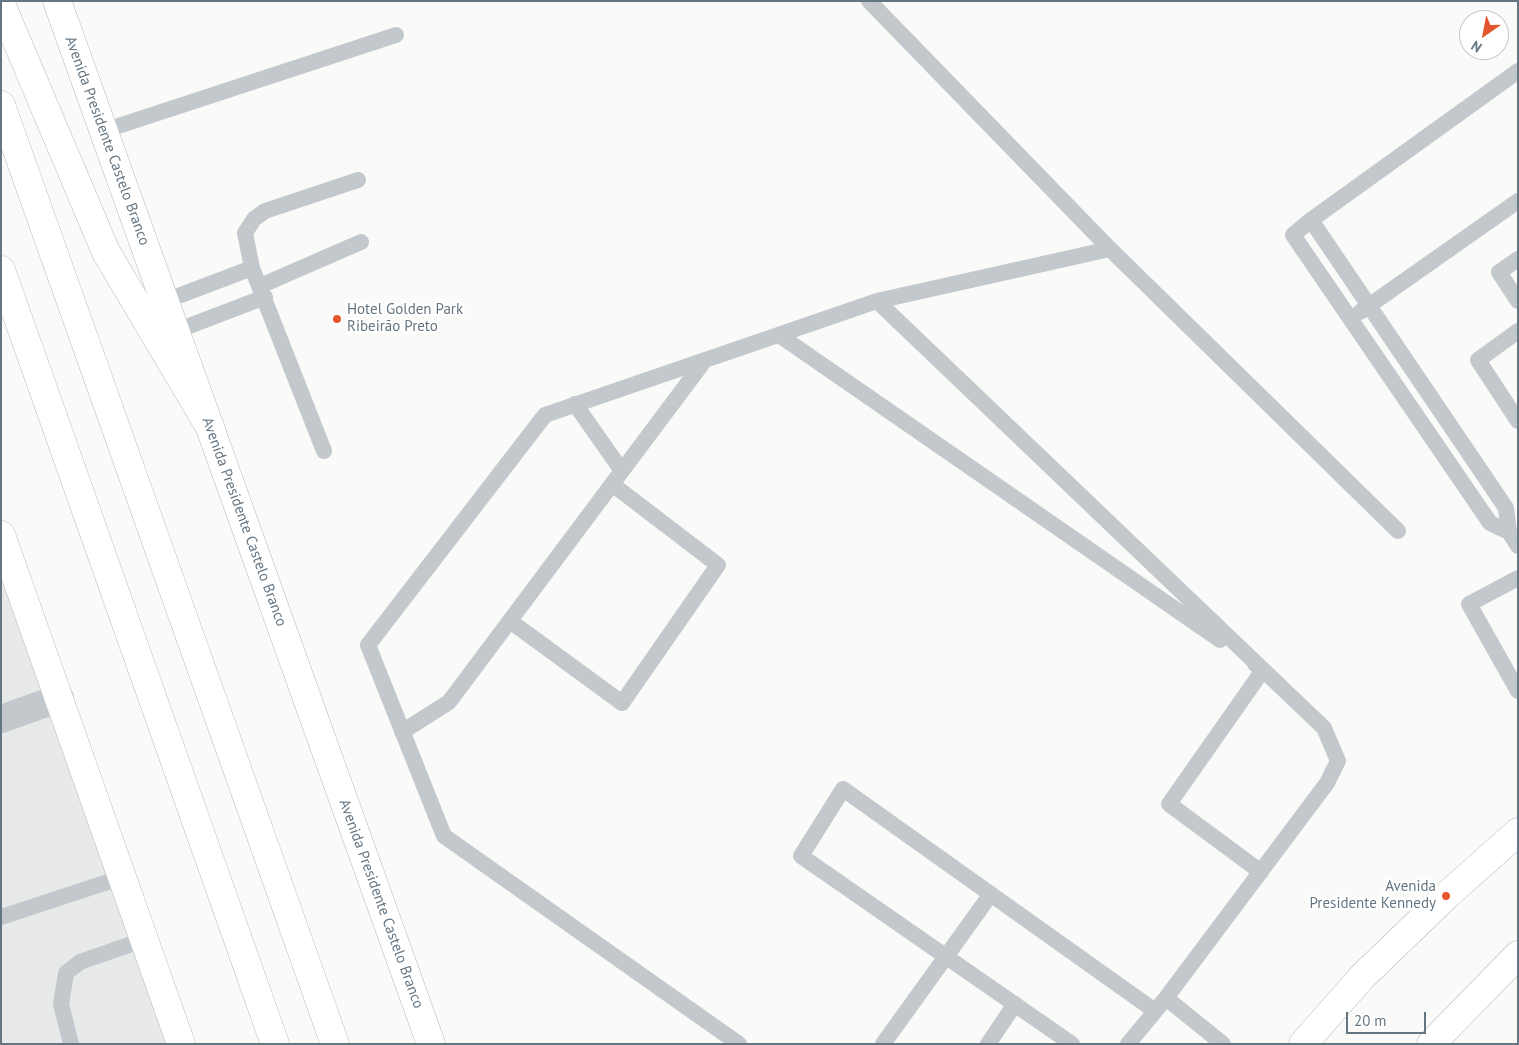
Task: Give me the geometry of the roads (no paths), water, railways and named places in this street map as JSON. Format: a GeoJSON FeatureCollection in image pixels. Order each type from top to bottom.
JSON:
{"type":"FeatureCollection","features":[{"type":"Feature","properties":{"kind":"main road","name":"Avenida Presidente Castelo Branco"},"geometry":{"type":"LineString","coordinates":[[58,1],[103,132],[431,1044]]}},
{"type":"Feature","properties":{"kind":"main road"},"geometry":{"type":"LineString","coordinates":[[1,4],[106,252],[211,429]]}},
{"type":"Feature","properties":{"kind":"main road"},"geometry":{"type":"LineString","coordinates":[[1,105],[335,1044]]}},
{"type":"Feature","properties":{"kind":"main road"},"geometry":{"type":"LineString","coordinates":[[1,270],[275,1044]]}},
{"type":"Feature","properties":{"kind":"main road"},"geometry":{"type":"LineString","coordinates":[[1,535],[181,1044]]}},
{"type":"Feature","properties":{"kind":"main road"},"geometry":{"type":"LineString","coordinates":[[1303,1044],[1362,977],[1446,896],[1518,832]]}},
{"type":"Feature","properties":{"kind":"main road"},"geometry":{"type":"LineString","coordinates":[[1431,1044],[1518,955]]}},
{"type":"Feature","properties":{"kind":"street"},"geometry":{"type":"LineString","coordinates":[[1,719],[60,698]]}},
{"type":"Feature","properties":{"kind":"lane"},"geometry":{"type":"LineString","coordinates":[[869,1],[1110,249],[1398,531]]}},
{"type":"Feature","properties":{"kind":"lane"},"geometry":{"type":"LineString","coordinates":[[103,132],[396,35]]}},
{"type":"Feature","properties":{"kind":"lane"},"geometry":{"type":"LineString","coordinates":[[1513,539],[1490,522],[1292,234],[1518,71]]}},
{"type":"Feature","properties":{"kind":"lane"},"geometry":{"type":"LineString","coordinates":[[324,451],[252,268],[245,233],[254,219],[265,211],[358,180]]}},
{"type":"Feature","properties":{"kind":"lane"},"geometry":{"type":"LineString","coordinates":[[1350,318],[1370,306],[1518,200]]}},
{"type":"Feature","properties":{"kind":"lane"},"geometry":{"type":"LineString","coordinates":[[1311,220],[1506,508],[1513,539]]}},
{"type":"Feature","properties":{"kind":"lane"},"geometry":{"type":"LineString","coordinates":[[176,331],[263,292],[361,242]]}},
{"type":"Feature","properties":{"kind":"lane"},"geometry":{"type":"LineString","coordinates":[[739,1044],[444,836],[368,645],[545,415],[876,301],[1110,249]]}},
{"type":"Feature","properties":{"kind":"lane"},"geometry":{"type":"LineString","coordinates":[[1518,259],[1499,272],[1518,301]]}},
{"type":"Feature","properties":{"kind":"lane"},"geometry":{"type":"LineString","coordinates":[[165,301],[252,268]]}},
{"type":"Feature","properties":{"kind":"lane"},"geometry":{"type":"LineString","coordinates":[[876,301],[1324,728],[1338,761],[1328,783],[1166,998],[1128,1044]]}},
{"type":"Feature","properties":{"kind":"lane"},"geometry":{"type":"LineString","coordinates":[[1518,332],[1478,360],[1518,421]]}},
{"type":"Feature","properties":{"kind":"lane"},"geometry":{"type":"LineString","coordinates":[[779,334],[1263,670]]}},
{"type":"Feature","properties":{"kind":"lane"},"geometry":{"type":"LineString","coordinates":[[402,732],[450,702],[705,360]]}},
{"type":"Feature","properties":{"kind":"lane"},"geometry":{"type":"LineString","coordinates":[[575,404],[622,471]]}},
{"type":"Feature","properties":{"kind":"lane"},"geometry":{"type":"LineString","coordinates":[[510,621],[622,703],[718,565],[612,484]]}},
{"type":"Feature","properties":{"kind":"lane"},"geometry":{"type":"LineString","coordinates":[[1518,578],[1469,604],[1518,691]]}},
{"type":"Feature","properties":{"kind":"lane"},"geometry":{"type":"LineString","coordinates":[[1260,872],[1169,804],[1263,670]]}},
{"type":"Feature","properties":{"kind":"lane"},"geometry":{"type":"LineString","coordinates":[[1072,1044],[802,856],[843,789],[1155,1012]]}},
{"type":"Feature","properties":{"kind":"lane"},"geometry":{"type":"LineString","coordinates":[[1,918],[123,878]]}},
{"type":"Feature","properties":{"kind":"lane"},"geometry":{"type":"LineString","coordinates":[[883,1044],[947,957],[990,894]]}},
{"type":"Feature","properties":{"kind":"lane"},"geometry":{"type":"LineString","coordinates":[[71,1044],[61,1004],[66,973],[80,962],[143,940]]}},
{"type":"Feature","properties":{"kind":"lane"},"geometry":{"type":"LineString","coordinates":[[1166,998],[1223,1044]]}},
{"type":"Feature","properties":{"kind":"lane"},"geometry":{"type":"LineString","coordinates":[[988,1044],[1016,1004]]}},
{"type":"Feature","properties":{"kind":"place","name":"Hotel Golden Park Ribeirão Preto"},"geometry":{"type":"Point","coordinates":[337,319]}},
{"type":"Feature","properties":{"kind":"place","name":"Avenida Presidente Kennedy"},"geometry":{"type":"Point","coordinates":[1446,896]}}]}
